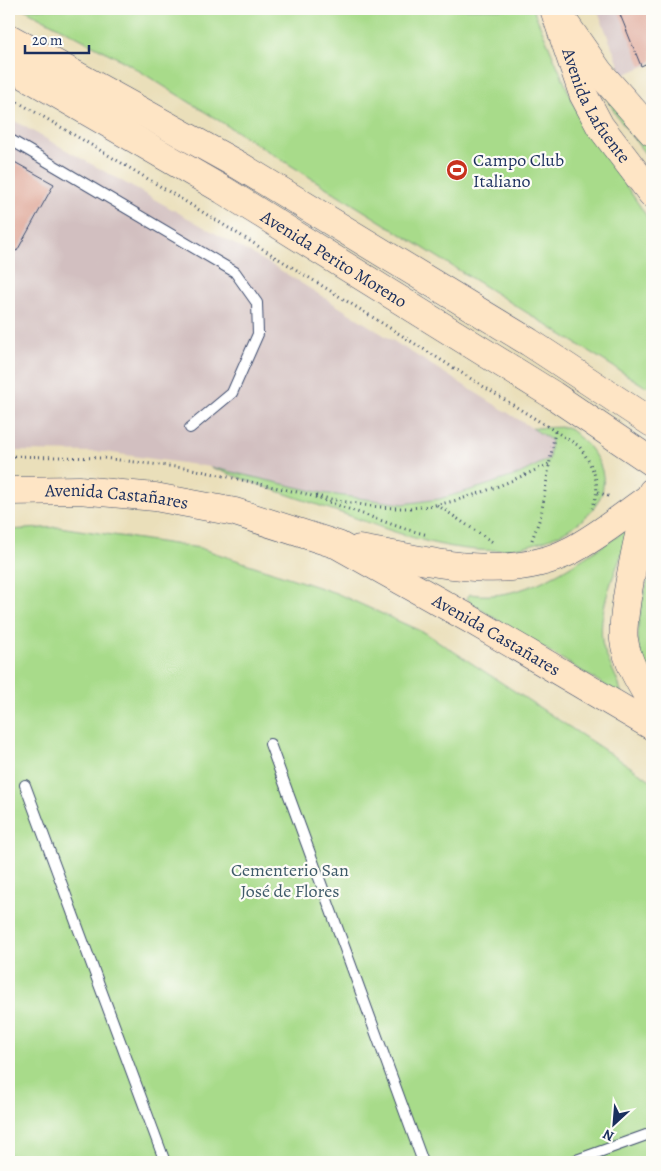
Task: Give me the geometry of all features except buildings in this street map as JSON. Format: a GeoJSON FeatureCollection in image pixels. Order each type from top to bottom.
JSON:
{"type":"FeatureCollection","features":[{"type":"Feature","properties":{"kind":"main road","name":"Avenida Lafuente"},"geometry":{"type":"LineString","coordinates":[[555,9],[599,72],[652,132]]}},
{"type":"Feature","properties":{"kind":"main road","name":"Avenida Lafuente"},"geometry":{"type":"LineString","coordinates":[[555,9],[583,94],[606,134],[652,194]]}},
{"type":"Feature","properties":{"kind":"main road","name":"Avenida Perito Moreno"},"geometry":{"type":"LineString","coordinates":[[9,38],[240,166],[529,342],[652,423]]}},
{"type":"Feature","properties":{"kind":"main road","name":"Avenida Perito Moreno"},"geometry":{"type":"LineString","coordinates":[[9,66],[223,190],[553,395],[652,462]]}},
{"type":"Feature","properties":{"kind":"main road","name":"Avenida Castañares"},"geometry":{"type":"LineString","coordinates":[[9,491],[79,490],[155,497],[235,512],[338,545],[463,566],[500,568],[536,563],[569,551],[608,527],[651,494]]}},
{"type":"Feature","properties":{"kind":"main road"},"geometry":{"type":"LineString","coordinates":[[651,494],[624,612],[623,639],[631,664],[652,703]]}},
{"type":"Feature","properties":{"kind":"main road","name":"Avenida Castañares"},"geometry":{"type":"LineString","coordinates":[[338,545],[470,618],[652,726]]}},
{"type":"Feature","properties":{"kind":"lane"},"geometry":{"type":"LineString","coordinates":[[9,139],[235,272],[257,304],[258,334],[232,393],[190,428]]}},
{"type":"Feature","properties":{"kind":"lane"},"geometry":{"type":"LineString","coordinates":[[270,744],[422,1162]]}},
{"type":"Feature","properties":{"kind":"lane"},"geometry":{"type":"LineString","coordinates":[[26,785],[164,1162]]}},
{"type":"Feature","properties":{"kind":"lane"},"geometry":{"type":"LineString","coordinates":[[571,1162],[652,1133]]}},
{"type":"Feature","properties":{"kind":"path"},"geometry":{"type":"LineString","coordinates":[[9,97],[108,154],[311,278],[579,446],[596,475],[597,492],[592,507],[588,512]]}},
{"type":"Feature","properties":{"kind":"path"},"geometry":{"type":"LineString","coordinates":[[532,540],[541,515],[555,431]]}},
{"type":"Feature","properties":{"kind":"path"},"geometry":{"type":"LineString","coordinates":[[9,456],[103,458],[192,469],[306,494],[395,508],[436,505],[506,484],[551,463]]}},
{"type":"Feature","properties":{"kind":"path"},"geometry":{"type":"LineString","coordinates":[[306,494],[405,529],[431,535]]}},
{"type":"Feature","properties":{"kind":"path"},"geometry":{"type":"LineString","coordinates":[[436,505],[496,545],[488,544]]}},
{"type":"Feature","properties":{"kind":"path"},"geometry":{"type":"LineString","coordinates":[[523,541],[540,537]]}},
{"type":"Feature","properties":{"kind":"shaded area"},"geometry":{"type":"Polygon","coordinates":[[[597,9],[652,9],[652,63],[623,75],[597,9]]]}},
{"type":"Feature","properties":{"kind":"shaded area"},"geometry":{"type":"Polygon","coordinates":[[[9,118],[277,268],[551,440],[550,459],[517,475],[481,487],[439,499],[403,504],[322,493],[210,467],[105,452],[9,451],[9,118]]]}},
{"type":"Feature","properties":{"kind":"green space","name":"Campo Club Italiano"},"geometry":{"type":"Polygon","coordinates":[[[24,9],[533,9],[579,116],[652,224],[652,381],[646,387],[125,62],[24,9]]]}},
{"type":"Feature","properties":{"kind":"green space"},"geometry":{"type":"Polygon","coordinates":[[[594,75],[652,139],[652,163],[616,115],[594,75]]]}},
{"type":"Feature","properties":{"kind":"green space"},"geometry":{"type":"Polygon","coordinates":[[[567,427],[593,453],[603,477],[600,498],[586,517],[563,532],[536,543],[507,549],[478,550],[445,546],[412,538],[210,467],[322,493],[403,504],[439,499],[517,475],[549,459],[551,440],[532,428],[567,427]]]}},
{"type":"Feature","properties":{"kind":"green space","name":"Cementerio San José de Flores"},"geometry":{"type":"Polygon","coordinates":[[[59,527],[200,548],[336,593],[427,634],[652,781],[652,1162],[9,1162],[9,530],[59,527]]]}},
{"type":"Feature","properties":{"kind":"green space"},"geometry":{"type":"Polygon","coordinates":[[[624,530],[628,533],[627,540],[605,602],[601,628],[603,647],[619,685],[621,695],[470,603],[467,598],[470,594],[510,593],[529,587],[567,569],[618,536],[624,530]]]}},
{"type":"Feature","properties":{"kind":"green space"},"geometry":{"type":"Polygon","coordinates":[[[652,566],[652,676],[644,664],[640,651],[638,623],[652,566]]]}},
{"type":"Feature","properties":{"kind":"place","name":"Campo Club Italiano"},"geometry":{"type":"Point","coordinates":[457,170]}}]}
